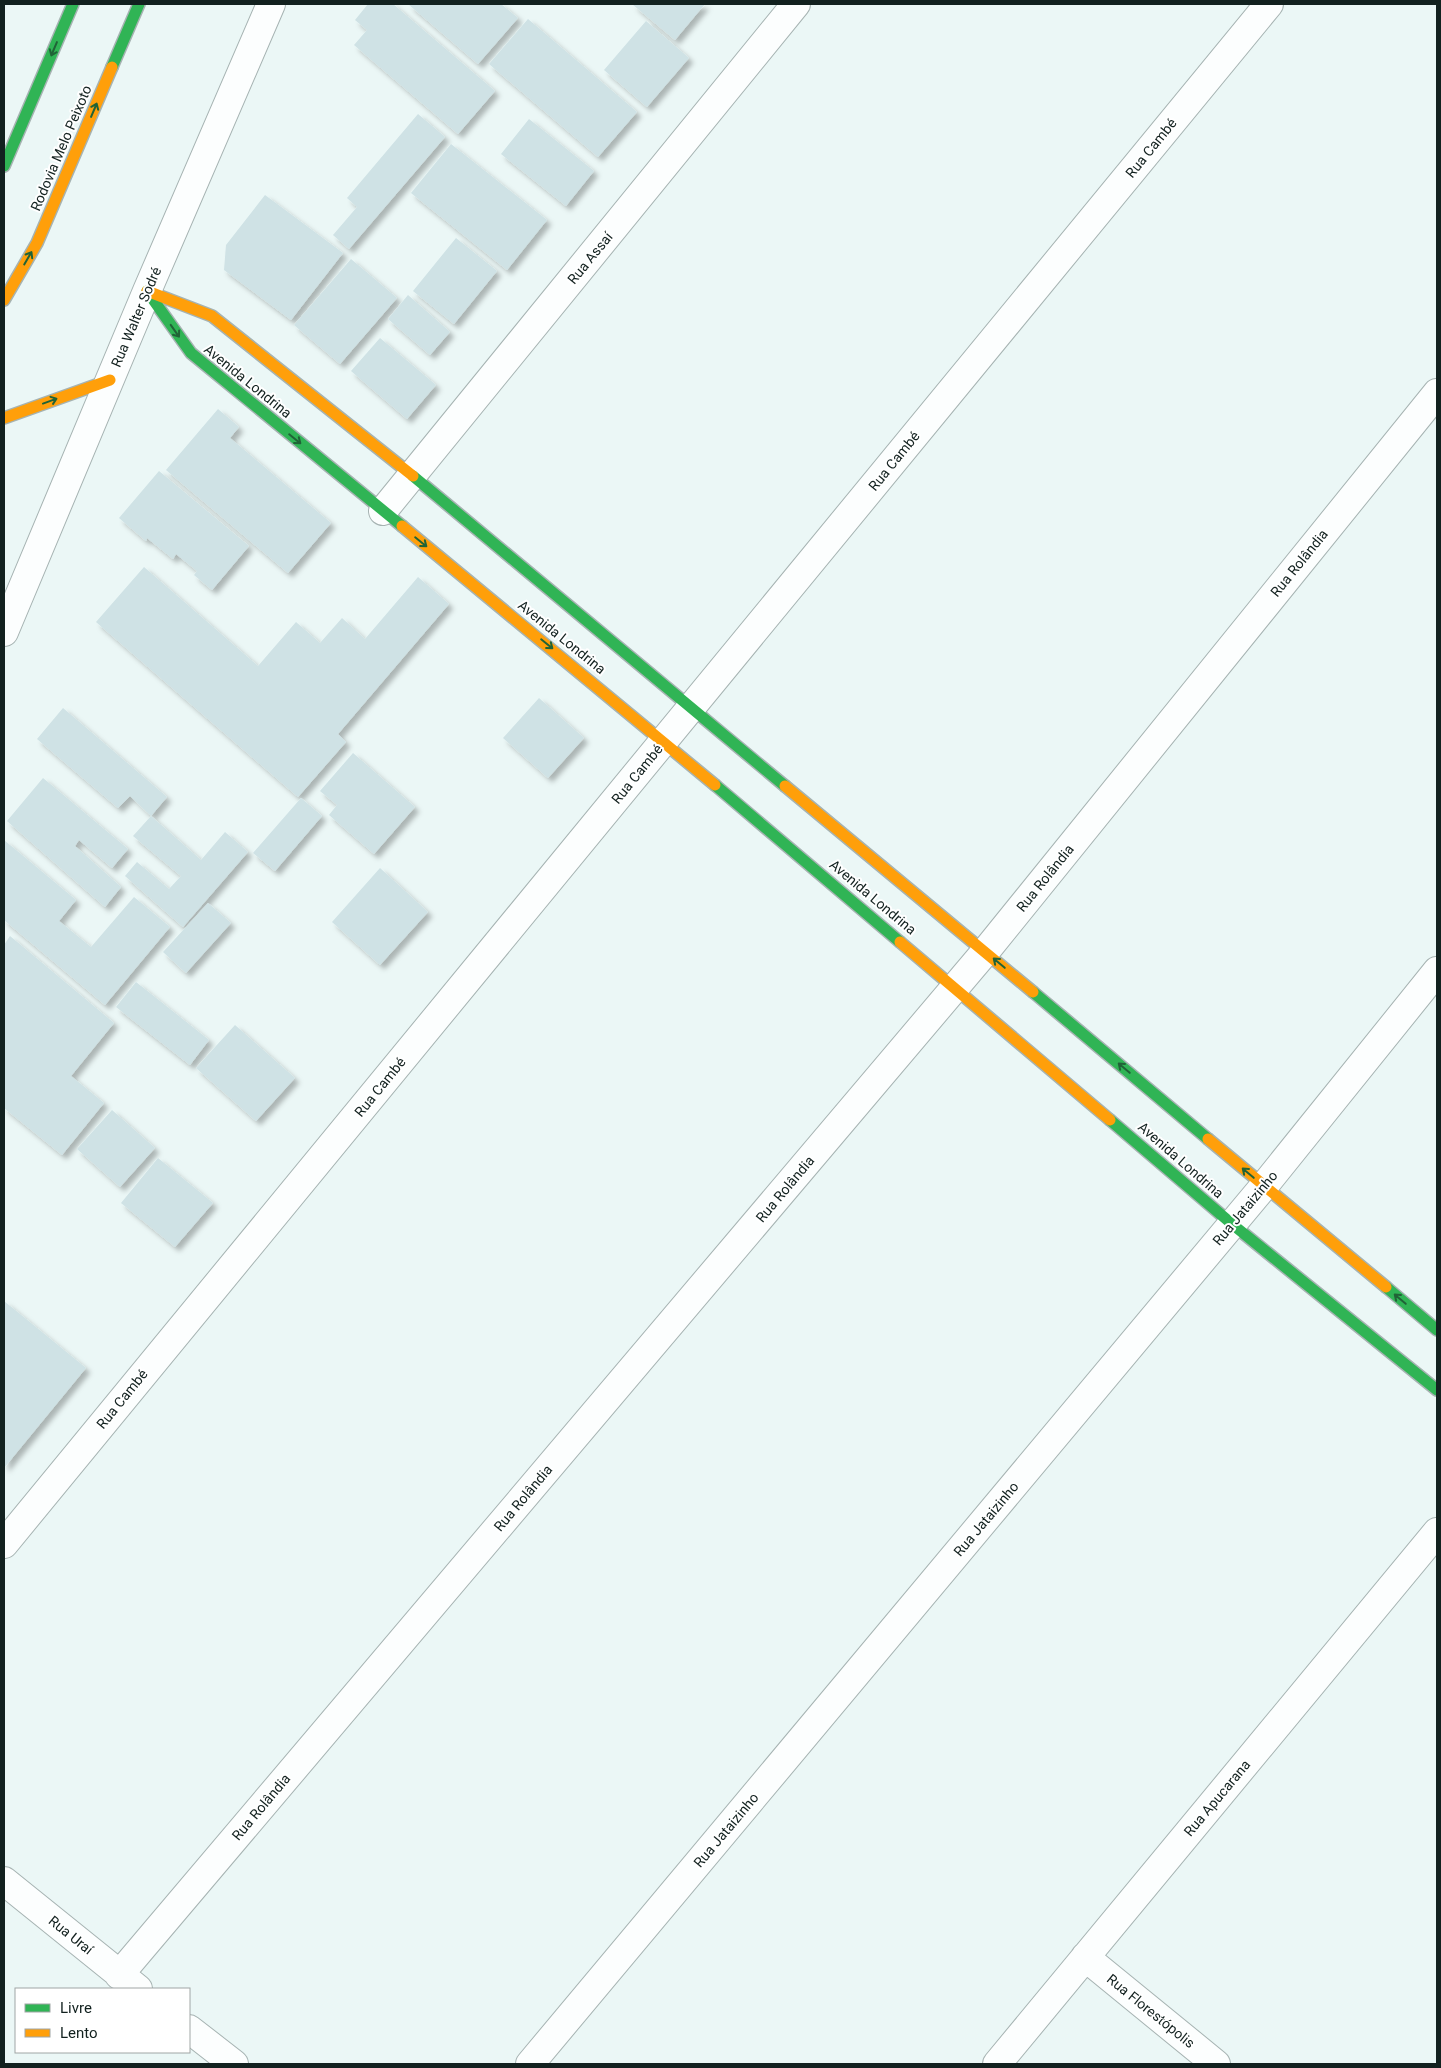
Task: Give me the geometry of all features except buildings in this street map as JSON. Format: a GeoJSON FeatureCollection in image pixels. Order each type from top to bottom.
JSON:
{"type":"FeatureCollection","features":[{"type":"Feature","properties":{"kind":"street"},"geometry":{"type":"LineString","coordinates":[[4,166],[73,4]]}},
{"type":"Feature","properties":{"kind":"street","name":"Rodovia Melo Peixoto"},"geometry":{"type":"LineString","coordinates":[[4,300],[37,244],[139,4]]}},
{"type":"Feature","properties":{"kind":"street","name":"Rua Walter Sodré"},"geometry":{"type":"LineString","coordinates":[[4,632],[270,4]]}},
{"type":"Feature","properties":{"kind":"street","name":"Rua Assaí"},"geometry":{"type":"LineString","coordinates":[[384,511],[796,4]]}},
{"type":"Feature","properties":{"kind":"street","name":"Rua Cambé"},"geometry":{"type":"LineString","coordinates":[[4,1544],[1269,4]]}},
{"type":"Feature","properties":{"kind":"street","name":"Avenida Londrina"},"geometry":{"type":"LineString","coordinates":[[147,291],[212,316],[413,476],[1437,1330]]}},
{"type":"Feature","properties":{"kind":"street","name":"Avenida Londrina"},"geometry":{"type":"LineString","coordinates":[[147,291],[191,353],[664,741],[956,987],[1232,1224],[1437,1390]]}},
{"type":"Feature","properties":{"kind":"street"},"geometry":{"type":"LineString","coordinates":[[4,418],[110,380]]}},
{"type":"Feature","properties":{"kind":"street","name":"Rua Rolândia"},"geometry":{"type":"LineString","coordinates":[[128,1982],[985,952],[1437,392]]}},
{"type":"Feature","properties":{"kind":"street","name":"Rua Jataizinho"},"geometry":{"type":"LineString","coordinates":[[530,2064],[1264,1186],[1437,971]]}},
{"type":"Feature","properties":{"kind":"street","name":"Rua Apucarana"},"geometry":{"type":"LineString","coordinates":[[997,2064],[1437,1532]]}},
{"type":"Feature","properties":{"kind":"street","name":"Rua Uraí"},"geometry":{"type":"LineString","coordinates":[[4,1881],[128,1982]]}},
{"type":"Feature","properties":{"kind":"street","name":"Rua Florestópolis"},"geometry":{"type":"LineString","coordinates":[[1085,1957],[1216,2064]]}},
{"type":"Feature","properties":{"kind":"street"},"geometry":{"type":"LineString","coordinates":[[190,2030],[234,2064]]}},
{"type":"Feature","properties":{"kind":"traffic: fast"},"geometry":{"type":"LineString","coordinates":[[4,166],[73,4]]}},
{"type":"Feature","properties":{"kind":"traffic: fast"},"geometry":{"type":"LineString","coordinates":[[112,67],[139,4]]}},
{"type":"Feature","properties":{"kind":"traffic: fast"},"geometry":{"type":"LineString","coordinates":[[147,291],[191,353],[402,526]]}},
{"type":"Feature","properties":{"kind":"traffic: fast"},"geometry":{"type":"LineString","coordinates":[[413,476],[785,786]]}},
{"type":"Feature","properties":{"kind":"traffic: fast"},"geometry":{"type":"LineString","coordinates":[[715,785],[900,942]]}},
{"type":"Feature","properties":{"kind":"traffic: fast"},"geometry":{"type":"LineString","coordinates":[[1033,992],[1208,1139]]}},
{"type":"Feature","properties":{"kind":"traffic: fast"},"geometry":{"type":"LineString","coordinates":[[1110,1120],[1232,1224],[1437,1390]]}},
{"type":"Feature","properties":{"kind":"traffic: fast"},"geometry":{"type":"LineString","coordinates":[[1386,1287],[1437,1330]]}},
{"type":"Feature","properties":{"kind":"traffic: slow"},"geometry":{"type":"LineString","coordinates":[[4,300],[37,243],[112,67]]}},
{"type":"Feature","properties":{"kind":"traffic: slow"},"geometry":{"type":"LineString","coordinates":[[147,291],[212,316],[413,476]]}},
{"type":"Feature","properties":{"kind":"traffic: slow"},"geometry":{"type":"LineString","coordinates":[[4,418],[110,380]]}},
{"type":"Feature","properties":{"kind":"traffic: slow"},"geometry":{"type":"LineString","coordinates":[[402,526],[715,785]]}},
{"type":"Feature","properties":{"kind":"traffic: slow"},"geometry":{"type":"LineString","coordinates":[[785,786],[1033,992]]}},
{"type":"Feature","properties":{"kind":"traffic: slow"},"geometry":{"type":"LineString","coordinates":[[900,942],[1110,1120]]}},
{"type":"Feature","properties":{"kind":"traffic: slow"},"geometry":{"type":"LineString","coordinates":[[1208,1139],[1386,1287]]}}]}
